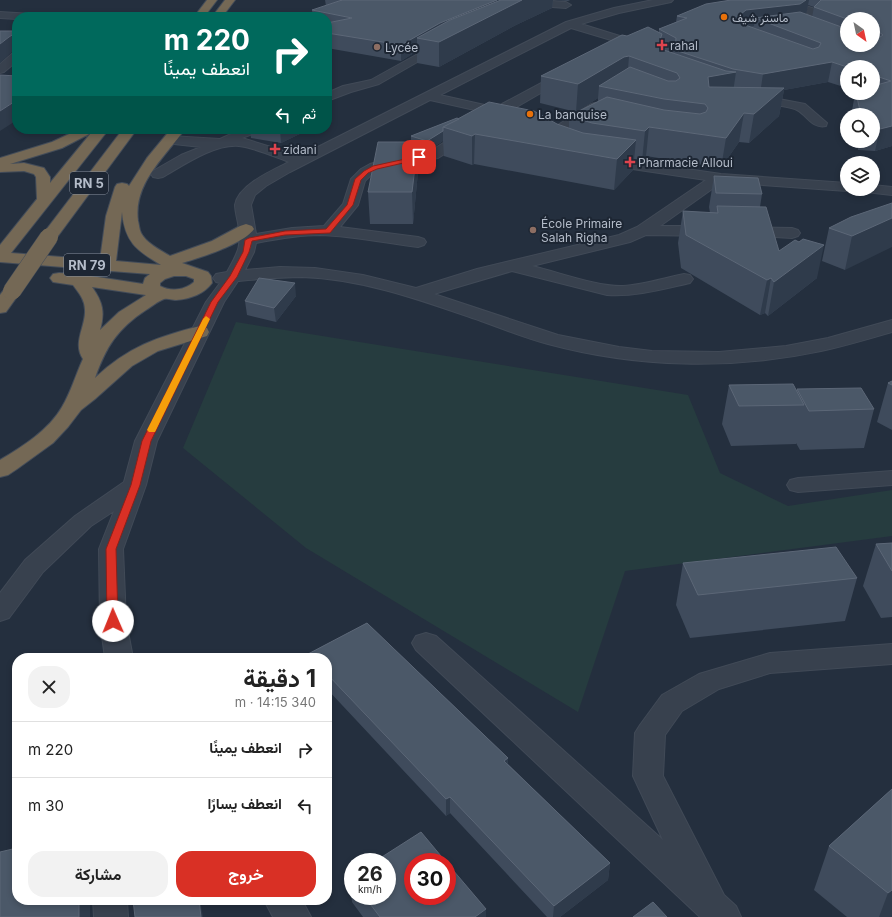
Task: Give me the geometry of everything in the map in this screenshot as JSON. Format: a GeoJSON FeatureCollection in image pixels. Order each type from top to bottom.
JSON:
{"type":"FeatureCollection","features":[{"type":"Feature","properties":{"kind":"highway"},"geometry":{"type":"LineString","coordinates":[[203,12],[212,0]]}},
{"type":"Feature","properties":{"kind":"highway"},"geometry":{"type":"LineString","coordinates":[[221,12],[230,0]]}},
{"type":"Feature","properties":{"kind":"highway"},"geometry":{"type":"LineString","coordinates":[[0,163],[48,148],[75,138],[81,134]]}},
{"type":"Feature","properties":{"kind":"highway","name":"RN 5"},"geometry":{"type":"LineString","coordinates":[[0,257],[98,134]]}},
{"type":"Feature","properties":{"kind":"highway","name":"RN 5"},"geometry":{"type":"LineString","coordinates":[[0,308],[49,237],[126,134]]}},
{"type":"Feature","properties":{"kind":"highway"},"geometry":{"type":"LineString","coordinates":[[107,267],[112,240],[114,216],[120,192],[138,160],[169,134]]}},
{"type":"Feature","properties":{"kind":"highway"},"geometry":{"type":"LineString","coordinates":[[169,134],[135,186],[129,206],[129,219],[133,234],[143,245],[174,268],[194,272],[202,276],[204,279],[201,286],[191,292],[176,294],[159,292],[152,289],[151,282],[160,275],[174,268],[210,248],[248,234]]}},
{"type":"Feature","properties":{"kind":"highway"},"geometry":{"type":"LineString","coordinates":[[0,169],[24,167],[39,171],[43,178],[44,200]]}},
{"type":"Feature","properties":{"kind":"highway","name":"RN 79"},"geometry":{"type":"LineString","coordinates":[[0,257],[107,267],[174,268]]}},
{"type":"Feature","properties":{"kind":"highway","name":"RN 79"},"geometry":{"type":"LineString","coordinates":[[0,272],[78,279],[159,292]]}},
{"type":"Feature","properties":{"kind":"highway"},"geometry":{"type":"LineString","coordinates":[[78,279],[90,297],[95,310],[95,318],[88,340],[88,349],[92,360]]}},
{"type":"Feature","properties":{"kind":"highway"},"geometry":{"type":"LineString","coordinates":[[0,470],[37,445],[58,426],[77,399],[92,360],[106,335],[130,312],[159,292]]}},
{"type":"Feature","properties":{"kind":"highway"},"geometry":{"type":"LineString","coordinates":[[72,406],[93,392],[125,362],[141,352],[179,337],[200,332]]}},
{"type":"Feature","properties":{"kind":"highway"},"geometry":{"type":"LineString","coordinates":[[0,458],[37,445]]}},
{"type":"Feature","properties":{"kind":"street"},"geometry":{"type":"LineString","coordinates":[[118,653],[113,621],[111,549],[135,485],[146,441],[214,302],[233,277],[246,252],[248,234],[243,205],[248,193],[261,183],[301,161],[570,24],[617,10],[666,0]]}},
{"type":"Feature","properties":{"kind":"street"},"geometry":{"type":"LineString","coordinates":[[769,4],[781,1],[812,12],[814,15],[805,23],[777,28]]}},
{"type":"Feature","properties":{"kind":"street"},"geometry":{"type":"LineString","coordinates":[[513,11],[524,5],[532,3],[566,5]]}},
{"type":"Feature","properties":{"kind":"street"},"geometry":{"type":"LineString","coordinates":[[0,15],[12,16]]}},
{"type":"Feature","properties":{"kind":"street"},"geometry":{"type":"LineString","coordinates":[[570,24],[659,52]]}},
{"type":"Feature","properties":{"kind":"street"},"geometry":{"type":"LineString","coordinates":[[798,25],[812,31]]}},
{"type":"Feature","properties":{"kind":"street"},"geometry":{"type":"LineString","coordinates":[[332,95],[347,89],[376,82],[454,37]]}},
{"type":"Feature","properties":{"kind":"street"},"geometry":{"type":"LineString","coordinates":[[637,44],[652,38]]}},
{"type":"Feature","properties":{"kind":"street"},"geometry":{"type":"LineString","coordinates":[[1,69],[12,59]]}},
{"type":"Feature","properties":{"kind":"street"},"geometry":{"type":"LineString","coordinates":[[501,112],[506,107],[574,70]]}},
{"type":"Feature","properties":{"kind":"street"},"geometry":{"type":"LineString","coordinates":[[429,96],[501,112],[505,118],[550,143],[583,115],[607,99]]}},
{"type":"Feature","properties":{"kind":"street"},"geometry":{"type":"LineString","coordinates":[[743,96],[800,107],[821,123]]}},
{"type":"Feature","properties":{"kind":"street"},"geometry":{"type":"LineString","coordinates":[[583,115],[598,119]]}},
{"type":"Feature","properties":{"kind":"street"},"geometry":{"type":"LineString","coordinates":[[328,231],[350,205],[358,179],[366,172],[390,163],[433,154],[475,130]]}},
{"type":"Feature","properties":{"kind":"street"},"geometry":{"type":"LineString","coordinates":[[175,134],[222,143],[241,142],[301,161]]}},
{"type":"Feature","properties":{"kind":"street"},"geometry":{"type":"LineString","coordinates":[[158,174],[176,163],[242,134]]}},
{"type":"Feature","properties":{"kind":"street"},"geometry":{"type":"LineString","coordinates":[[592,159],[719,178],[840,187]]}},
{"type":"Feature","properties":{"kind":"street"},"geometry":{"type":"LineString","coordinates":[[416,294],[483,273],[624,238],[643,230],[719,178]]}},
{"type":"Feature","properties":{"kind":"street"},"geometry":{"type":"LineString","coordinates":[[880,190],[892,191]]}},
{"type":"Feature","properties":{"kind":"street"},"geometry":{"type":"LineString","coordinates":[[643,230],[792,233]]}},
{"type":"Feature","properties":{"kind":"street"},"geometry":{"type":"LineString","coordinates":[[248,234],[328,231],[418,242]]}},
{"type":"Feature","properties":{"kind":"street"},"geometry":{"type":"LineString","coordinates":[[513,266],[607,290],[623,291],[639,289],[684,279]]}},
{"type":"Feature","properties":{"kind":"street"},"geometry":{"type":"LineString","coordinates":[[204,279],[273,273],[317,273],[363,281],[416,294],[552,340],[597,350],[650,356],[705,358],[764,355],[820,346],[892,326]]}},
{"type":"Feature","properties":{"kind":"street"},"geometry":{"type":"LineString","coordinates":[[798,485],[892,478]]}},
{"type":"Feature","properties":{"kind":"street"},"geometry":{"type":"LineString","coordinates":[[0,612],[34,566],[83,521],[135,485]]}},
{"type":"Feature","properties":{"kind":"street"},"geometry":{"type":"LineString","coordinates":[[426,643],[718,912]]}},
{"type":"Feature","properties":{"kind":"street"},"geometry":{"type":"LineString","coordinates":[[718,912],[667,816],[648,776],[650,733],[672,703],[709,681],[770,663],[892,654]]}},
{"type":"Feature","properties":{"kind":"street"},"geometry":{"type":"LineString","coordinates":[[110,905],[111,917]]}},
{"type":"Feature","properties":{"kind":"street"},"geometry":{"type":"LineString","coordinates":[[285,905],[294,917]]}},
{"type":"Feature","properties":{"kind":"green space"},"geometry":{"type":"Polygon","coordinates":[[[236,322],[688,395],[720,473],[788,506],[892,490],[892,536],[625,571],[578,712],[306,548],[183,448],[236,322]]]}},
{"type":"Feature","properties":{"kind":"building"},"geometry":{"type":"Polygon","coordinates":[[[342,0],[497,0],[440,23],[401,45],[332,34],[332,22],[352,18],[332,14],[332,12],[312,10],[342,0]]]}},
{"type":"Feature","properties":{"kind":"building"},"geometry":{"type":"Polygon","coordinates":[[[501,0],[522,0],[439,42],[417,38],[450,20],[501,0]]]}},
{"type":"Feature","properties":{"kind":"building"},"geometry":{"type":"Polygon","coordinates":[[[731,0],[806,0],[800,4],[746,10],[741,14],[742,22],[748,26],[813,49],[819,47],[821,43],[755,18],[800,12],[840,26],[840,52],[880,52],[880,37],[883,35],[880,33],[880,12],[840,12],[840,16],[814,7],[821,0],[892,0],[892,126],[880,129],[880,108],[859,108],[858,100],[880,100],[880,84],[891,81],[880,77],[880,60],[840,60],[840,65],[832,62],[763,74],[733,69],[675,50],[676,38],[659,29],[687,18],[677,16],[706,4],[731,0]]]}},
{"type":"Feature","properties":{"kind":"building"},"geometry":{"type":"Polygon","coordinates":[[[648,27],[662,34],[660,40],[664,50],[726,71],[736,72],[708,77],[709,87],[784,88],[754,114],[744,113],[726,138],[649,127],[645,131],[592,123],[569,116],[607,97],[664,110],[700,114],[706,112],[708,108],[705,104],[664,99],[599,86],[630,67],[668,81],[676,81],[680,78],[677,73],[629,56],[624,57],[578,84],[541,76],[622,35],[627,36],[648,27]]]}},
{"type":"Feature","properties":{"kind":"building"},"geometry":{"type":"Polygon","coordinates":[[[0,31],[12,31],[12,35],[0,44],[0,31]]]}},
{"type":"Feature","properties":{"kind":"building"},"geometry":{"type":"Polygon","coordinates":[[[0,75],[12,76],[12,103],[0,111],[0,75]]]}},
{"type":"Feature","properties":{"kind":"building"},"geometry":{"type":"Polygon","coordinates":[[[489,102],[534,111],[557,124],[583,133],[636,140],[617,159],[475,134],[472,136],[443,127],[489,102]]]}},
{"type":"Feature","properties":{"kind":"building"},"geometry":{"type":"Polygon","coordinates":[[[457,118],[459,119],[443,127],[443,131],[427,141],[411,136],[457,118]]]}},
{"type":"Feature","properties":{"kind":"building"},"geometry":{"type":"Polygon","coordinates":[[[378,142],[418,142],[412,192],[368,192],[378,142]]]}},
{"type":"Feature","properties":{"kind":"building"},"geometry":{"type":"Polygon","coordinates":[[[714,176],[758,178],[762,194],[716,193],[714,176]]]}},
{"type":"Feature","properties":{"kind":"building"},"geometry":{"type":"Polygon","coordinates":[[[892,203],[892,218],[852,236],[829,228],[851,217],[892,203]]]}},
{"type":"Feature","properties":{"kind":"building"},"geometry":{"type":"Polygon","coordinates":[[[717,206],[766,207],[779,251],[795,240],[799,242],[803,239],[824,245],[774,282],[771,278],[767,280],[686,235],[683,211],[718,213],[717,206]]]}},
{"type":"Feature","properties":{"kind":"building"},"geometry":{"type":"Polygon","coordinates":[[[259,278],[295,283],[274,308],[245,301],[259,278]]]}},
{"type":"Feature","properties":{"kind":"building"},"geometry":{"type":"Polygon","coordinates":[[[793,384],[804,405],[739,406],[729,385],[793,384]]]}},
{"type":"Feature","properties":{"kind":"building"},"geometry":{"type":"Polygon","coordinates":[[[861,388],[874,409],[809,411],[797,389],[861,388]]]}},
{"type":"Feature","properties":{"kind":"building"},"geometry":{"type":"Polygon","coordinates":[[[892,543],[892,571],[876,544],[892,543]]]}},
{"type":"Feature","properties":{"kind":"building"},"geometry":{"type":"Polygon","coordinates":[[[836,547],[857,578],[698,595],[683,563],[836,547]]]}},
{"type":"Feature","properties":{"kind":"building"},"geometry":{"type":"Polygon","coordinates":[[[367,623],[508,758],[504,761],[610,863],[554,906],[450,797],[446,799],[332,679],[332,653],[310,653],[367,623]]]}},
{"type":"Feature","properties":{"kind":"building"},"geometry":{"type":"Polygon","coordinates":[[[892,789],[892,890],[888,893],[829,846],[892,789]]]}},
{"type":"Feature","properties":{"kind":"building"},"geometry":{"type":"Polygon","coordinates":[[[421,832],[438,853],[404,853],[404,905],[456,905],[456,874],[486,909],[475,917],[380,917],[371,905],[396,905],[396,853],[388,853],[421,832]]]}},
{"type":"Feature","properties":{"kind":"building"},"geometry":{"type":"Polygon","coordinates":[[[12,849],[12,905],[79,905],[79,917],[0,917],[0,852],[12,849]]]}},
{"type":"Feature","properties":{"kind":"building"},"geometry":{"type":"Polygon","coordinates":[[[653,902],[667,917],[633,917],[653,902]]]}},
{"type":"Feature","properties":{"kind":"building"},"geometry":{"type":"Polygon","coordinates":[[[134,905],[200,905],[201,917],[135,917],[134,905]]]}},
{"type":"Feature","properties":{"kind":"slow traffic"},"geometry":{"type":"LineString","coordinates":[[152,430],[206,319]]}},
{"type":"Feature","properties":{"kind":"place","name":"ماستر شيف"},"geometry":{"type":"Point","coordinates":[724,17]}},
{"type":"Feature","properties":{"kind":"place","name":"rahal"},"geometry":{"type":"Point","coordinates":[662,45]}},
{"type":"Feature","properties":{"kind":"place","name":"Lycée"},"geometry":{"type":"Point","coordinates":[377,47]}},
{"type":"Feature","properties":{"kind":"place","name":"La banquise"},"geometry":{"type":"Point","coordinates":[530,114]}},
{"type":"Feature","properties":{"kind":"place","name":"zidani"},"geometry":{"type":"Point","coordinates":[275,149]}},
{"type":"Feature","properties":{"kind":"place","name":"Pharmacie Alloui"},"geometry":{"type":"Point","coordinates":[630,162]}},
{"type":"Feature","properties":{"kind":"place","name":"École Primaire Salah Righa"},"geometry":{"type":"Point","coordinates":[533,230]}},
{"type":"Feature","properties":{"kind":"route"},"geometry":{"type":"LineString","coordinates":[[113,621],[111,549],[135,485],[146,441],[214,302],[233,277],[246,252],[249,240],[285,233],[328,231],[350,205],[358,179],[366,172],[390,163],[419,157]]}}]}
